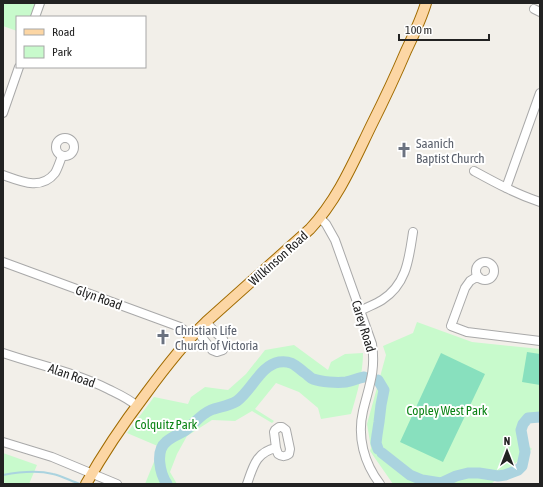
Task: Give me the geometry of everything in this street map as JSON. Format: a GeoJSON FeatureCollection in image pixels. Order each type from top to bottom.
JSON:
{"type":"FeatureCollection","features":[{"type":"Feature","properties":{"kind":"main road","name":"Wilkinson Road"},"geometry":{"type":"LineString","coordinates":[[86,484],[109,444],[123,424],[194,334],[289,249],[320,218],[339,190],[384,99],[413,37],[426,3]]}},
{"type":"Feature","properties":{"kind":"street"},"geometry":{"type":"LineString","coordinates":[[35,16],[40,3]]}},
{"type":"Feature","properties":{"kind":"street"},"geometry":{"type":"LineString","coordinates":[[3,113],[19,68]]}},
{"type":"Feature","properties":{"kind":"street"},"geometry":{"type":"LineString","coordinates":[[506,188],[540,93]]}},
{"type":"Feature","properties":{"kind":"street"},"geometry":{"type":"LineString","coordinates":[[3,175],[34,184],[42,182],[49,179],[55,172],[62,156]]}},
{"type":"Feature","properties":{"kind":"street"},"geometry":{"type":"LineString","coordinates":[[474,171],[524,197],[540,202]]}},
{"type":"Feature","properties":{"kind":"street","name":"Carey Road"},"geometry":{"type":"LineString","coordinates":[[320,218],[326,224],[334,240],[369,335],[374,355],[373,372],[362,420],[361,439],[365,456],[376,483]]}},
{"type":"Feature","properties":{"kind":"street"},"geometry":{"type":"LineString","coordinates":[[360,311],[382,300],[393,291],[402,278],[408,262],[413,232]]}},
{"type":"Feature","properties":{"kind":"street","name":"Glyn Road"},"geometry":{"type":"LineString","coordinates":[[3,262],[180,327],[194,334],[212,350],[217,352],[223,350],[225,345],[223,339],[206,322]]}},
{"type":"Feature","properties":{"kind":"street"},"geometry":{"type":"LineString","coordinates":[[478,276],[470,281],[465,288],[451,326],[467,332],[540,341]]}},
{"type":"Feature","properties":{"kind":"street","name":"Alan Road"},"geometry":{"type":"LineString","coordinates":[[3,353],[64,371],[94,382],[128,399],[137,406]]}},
{"type":"Feature","properties":{"kind":"street"},"geometry":{"type":"LineString","coordinates":[[3,442],[52,457],[116,484]]}},
{"type":"Feature","properties":{"kind":"street"},"geometry":{"type":"LineString","coordinates":[[247,484],[254,465],[260,455],[276,448]]}},
{"type":"Feature","properties":{"kind":"green space"},"geometry":{"type":"Polygon","coordinates":[[[3,3],[45,3],[40,16],[16,16],[16,31],[3,26],[3,3]]]}},
{"type":"Feature","properties":{"kind":"green space","name":"Copley West Park"},"geometry":{"type":"Polygon","coordinates":[[[417,322],[472,342],[540,349],[540,422],[527,424],[524,429],[524,442],[532,449],[491,484],[393,484],[370,451],[371,448],[367,424],[386,355],[383,346],[413,333],[417,322]]]}},
{"type":"Feature","properties":{"kind":"green space","name":"Colquitz Park"},"geometry":{"type":"Polygon","coordinates":[[[294,345],[328,370],[331,362],[345,354],[363,353],[361,376],[351,414],[321,419],[318,408],[299,392],[276,383],[255,409],[274,421],[272,423],[252,411],[235,421],[212,420],[187,436],[177,454],[170,472],[177,484],[145,484],[160,447],[127,433],[154,397],[188,404],[191,397],[205,387],[228,390],[246,374],[265,350],[294,345]]]}},
{"type":"Feature","properties":{"kind":"green space"},"geometry":{"type":"Polygon","coordinates":[[[527,352],[540,354],[540,385],[522,382],[527,352]]]}},
{"type":"Feature","properties":{"kind":"green space"},"geometry":{"type":"Polygon","coordinates":[[[441,353],[485,374],[443,462],[400,442],[441,353]]]}},
{"type":"Feature","properties":{"kind":"green space"},"geometry":{"type":"Polygon","coordinates":[[[3,453],[37,465],[29,484],[3,484],[3,453]]]}},
{"type":"Feature","properties":{"kind":"waterway"},"geometry":{"type":"LineString","coordinates":[[167,484],[164,480],[160,463],[161,451],[166,442],[185,431],[207,412],[237,401],[261,373],[273,364],[279,362],[290,363],[312,379],[325,382],[346,382],[364,377]]}},
{"type":"Feature","properties":{"kind":"waterway"},"geometry":{"type":"LineString","coordinates":[[378,380],[384,390],[376,443],[378,449]]}},
{"type":"Feature","properties":{"kind":"waterway"},"geometry":{"type":"LineString","coordinates":[[382,453],[410,475],[422,480],[441,483],[456,476],[468,473],[498,476],[505,475],[518,470],[522,466],[525,452],[521,430],[523,424],[528,418],[540,417]]}},
{"type":"Feature","properties":{"kind":"waterway"},"geometry":{"type":"LineString","coordinates":[[3,475],[41,472],[60,476],[80,484]]}},
{"type":"Feature","properties":{"kind":"place","name":"Saanich Baptist Church"},"geometry":{"type":"Point","coordinates":[404,150]}},
{"type":"Feature","properties":{"kind":"place","name":"Christian Life Church of Victoria"},"geometry":{"type":"Point","coordinates":[163,337]}}]}
